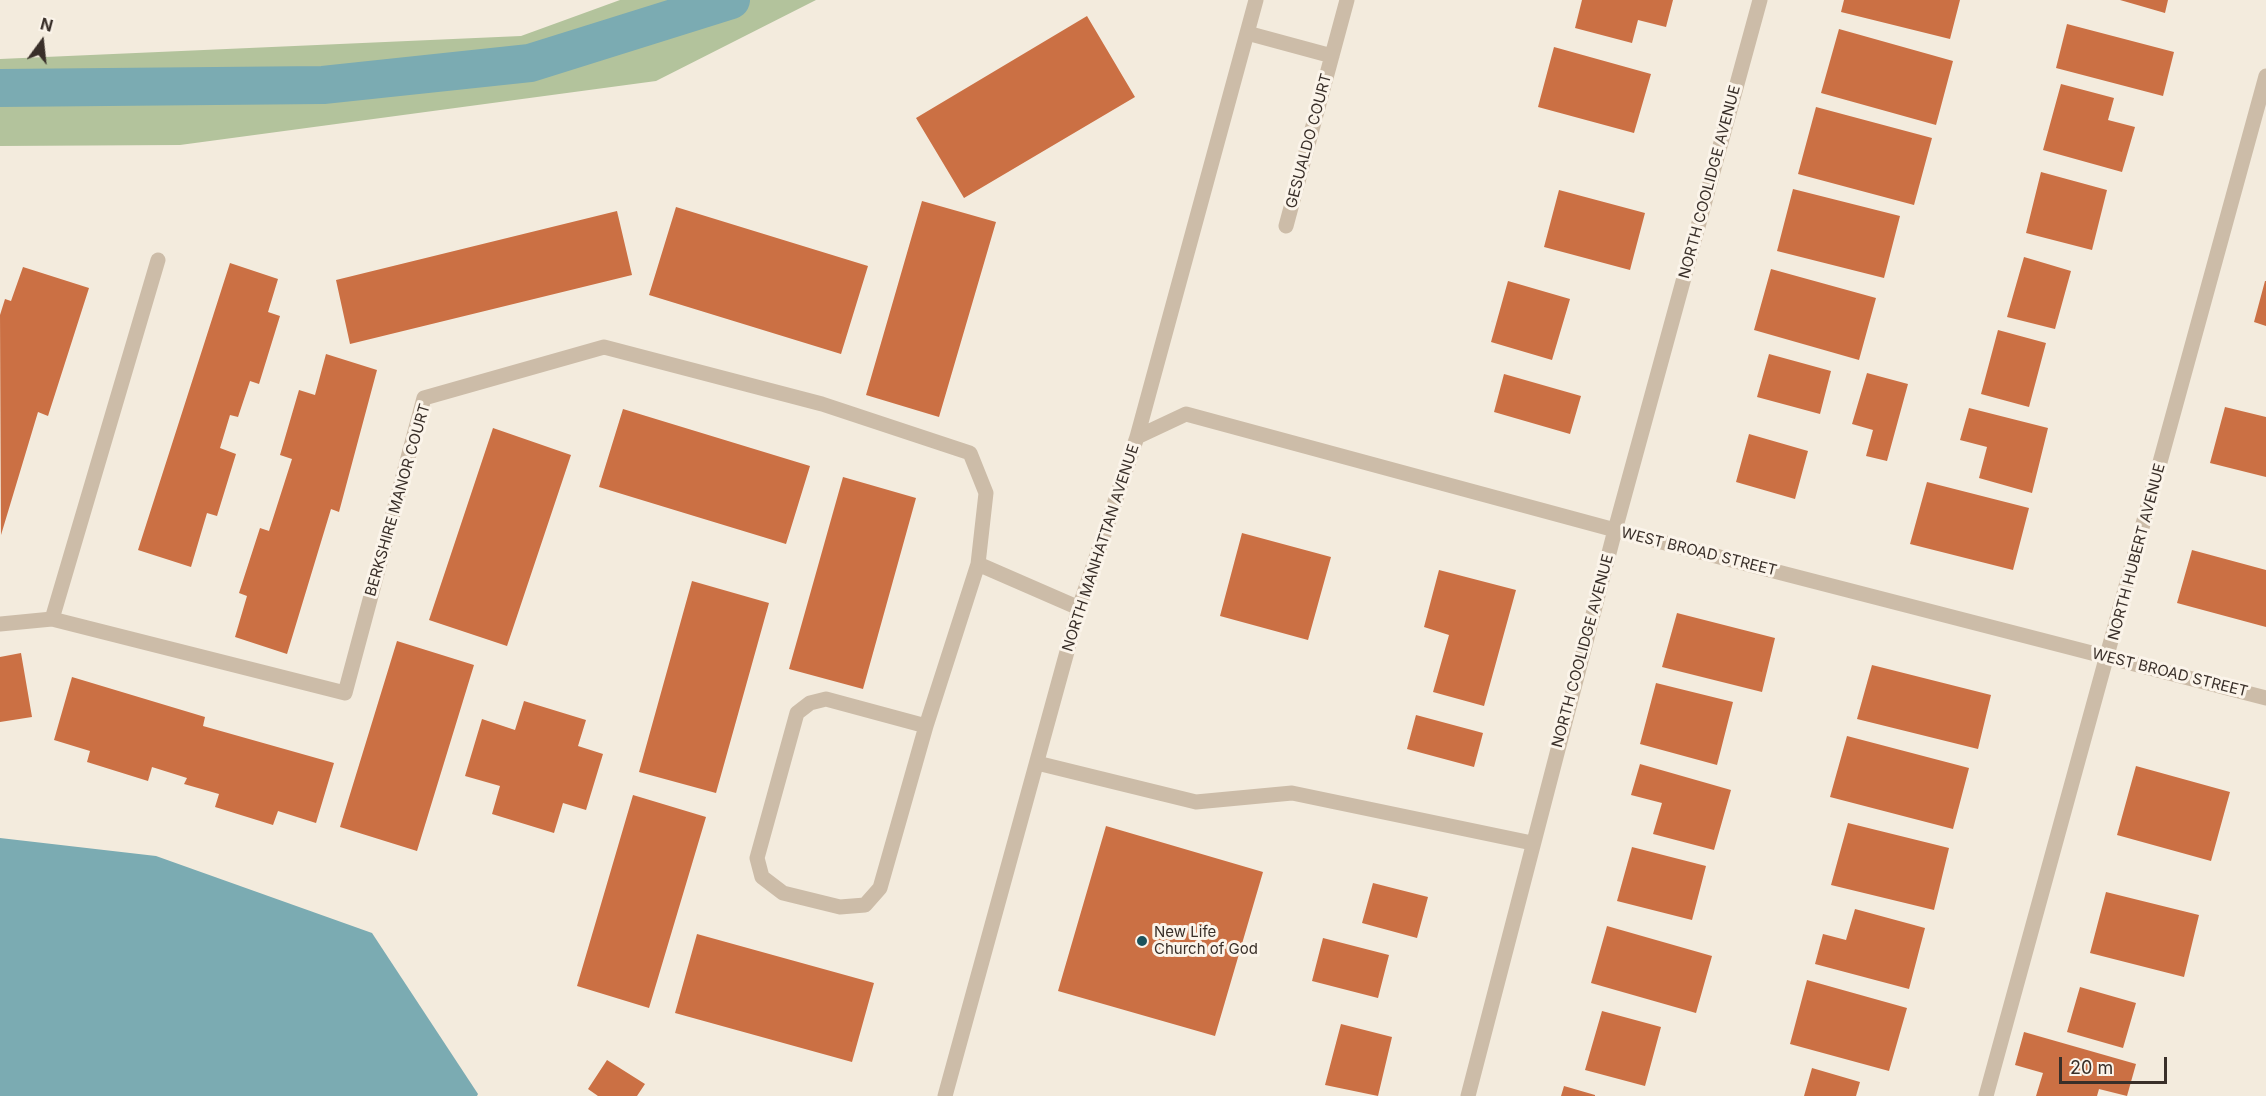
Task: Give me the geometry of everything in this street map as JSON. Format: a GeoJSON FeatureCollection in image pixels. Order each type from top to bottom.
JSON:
{"type":"FeatureCollection","features":[{"type":"Feature","properties":{"kind":"street","name":"NORTH MANHATTAN AVENUE"},"geometry":{"type":"LineString","coordinates":[[945,1096],[1079,608],[1137,437],[1256,0]]}},
{"type":"Feature","properties":{"kind":"street","name":"GESUALDO COURT"},"geometry":{"type":"LineString","coordinates":[[1286,226],[1347,0]]}},
{"type":"Feature","properties":{"kind":"street","name":"NORTH COOLIDGE AVENUE"},"geometry":{"type":"LineString","coordinates":[[1468,1096],[1615,530],[1760,0]]}},
{"type":"Feature","properties":{"kind":"street","name":"GESUALDO COURT"},"geometry":{"type":"LineString","coordinates":[[1247,33],[1332,56]]}},
{"type":"Feature","properties":{"kind":"street","name":"NORTH HUBERT AVENUE"},"geometry":{"type":"LineString","coordinates":[[1986,1096],[2266,76]]}},
{"type":"Feature","properties":{"kind":"street"},"geometry":{"type":"LineString","coordinates":[[52,619],[158,260]]}},
{"type":"Feature","properties":{"kind":"street","name":"BERKSHIRE MANOR COURT"},"geometry":{"type":"LineString","coordinates":[[0,624],[52,619],[345,693],[424,398],[604,347],[822,404],[970,453],[986,493],[978,564]]}},
{"type":"Feature","properties":{"kind":"street","name":"WEST BROAD STREET"},"geometry":{"type":"LineString","coordinates":[[1137,437],[1186,414],[1615,530],[2266,698]]}},
{"type":"Feature","properties":{"kind":"street"},"geometry":{"type":"LineString","coordinates":[[926,726],[826,699],[810,703],[797,714],[758,858],[762,877],[783,893],[840,907],[865,905],[880,888],[926,726],[978,564],[1079,608]]}},
{"type":"Feature","properties":{"kind":"street"},"geometry":{"type":"LineString","coordinates":[[1037,763],[1196,802],[1292,793],[1532,843]]}},
{"type":"Feature","properties":{"kind":"green space"},"geometry":{"type":"Polygon","coordinates":[[[620,0],[816,0],[656,81],[180,145],[0,146],[0,59],[521,36],[620,0]]]}},
{"type":"Feature","properties":{"kind":"water"},"geometry":{"type":"Polygon","coordinates":[[[0,838],[156,856],[372,933],[478,1094],[477,1096],[0,1096],[0,838]]]}},
{"type":"Feature","properties":{"kind":"building"},"geometry":{"type":"Polygon","coordinates":[[[1582,0],[1673,0],[1666,27],[1638,20],[1632,43],[1575,28],[1582,0]]]}},
{"type":"Feature","properties":{"kind":"building"},"geometry":{"type":"Polygon","coordinates":[[[1844,0],[1960,0],[1950,39],[1841,12],[1844,0]]]}},
{"type":"Feature","properties":{"kind":"building"},"geometry":{"type":"Polygon","coordinates":[[[2120,0],[2168,0],[2165,13],[2120,0]]]}},
{"type":"Feature","properties":{"kind":"building"},"geometry":{"type":"Polygon","coordinates":[[[1087,16],[1135,97],[964,198],[916,118],[1087,16]]]}},
{"type":"Feature","properties":{"kind":"building"},"geometry":{"type":"Polygon","coordinates":[[[2067,24],[2174,52],[2163,96],[2056,68],[2067,24]]]}},
{"type":"Feature","properties":{"kind":"building"},"geometry":{"type":"Polygon","coordinates":[[[1839,29],[1953,61],[1936,125],[1821,93],[1839,29]]]}},
{"type":"Feature","properties":{"kind":"building"},"geometry":{"type":"Polygon","coordinates":[[[1554,47],[1651,74],[1634,133],[1538,107],[1554,47]]]}},
{"type":"Feature","properties":{"kind":"building"},"geometry":{"type":"Polygon","coordinates":[[[2061,84],[2114,98],[2108,120],[2135,127],[2122,172],[2043,150],[2061,84]]]}},
{"type":"Feature","properties":{"kind":"building"},"geometry":{"type":"Polygon","coordinates":[[[1816,107],[1932,138],[1914,205],[1798,174],[1816,107]]]}},
{"type":"Feature","properties":{"kind":"building"},"geometry":{"type":"Polygon","coordinates":[[[2041,172],[2107,190],[2092,250],[2026,233],[2041,172]]]}},
{"type":"Feature","properties":{"kind":"building"},"geometry":{"type":"Polygon","coordinates":[[[1793,189],[1900,216],[1884,278],[1777,251],[1793,189]]]}},
{"type":"Feature","properties":{"kind":"building"},"geometry":{"type":"Polygon","coordinates":[[[1559,190],[1645,213],[1630,270],[1544,247],[1559,190]]]}},
{"type":"Feature","properties":{"kind":"building"},"geometry":{"type":"Polygon","coordinates":[[[922,201],[996,222],[939,417],[866,395],[922,201]]]}},
{"type":"Feature","properties":{"kind":"building"},"geometry":{"type":"Polygon","coordinates":[[[676,207],[868,266],[841,354],[649,295],[676,207]]]}},
{"type":"Feature","properties":{"kind":"building"},"geometry":{"type":"Polygon","coordinates":[[[617,211],[632,275],[350,344],[336,280],[617,211]]]}},
{"type":"Feature","properties":{"kind":"building"},"geometry":{"type":"Polygon","coordinates":[[[2024,257],[2071,271],[2055,329],[2007,317],[2024,257]]]}},
{"type":"Feature","properties":{"kind":"building"},"geometry":{"type":"Polygon","coordinates":[[[230,263],[278,279],[268,312],[280,316],[259,384],[250,381],[238,417],[230,415],[220,448],[236,454],[217,516],[207,513],[191,567],[138,550],[230,263]]]}},
{"type":"Feature","properties":{"kind":"building"},"geometry":{"type":"Polygon","coordinates":[[[23,267],[89,288],[48,416],[38,412],[1,535],[0,315],[5,299],[11,301],[23,267]]]}},
{"type":"Feature","properties":{"kind":"building"},"geometry":{"type":"Polygon","coordinates":[[[1771,269],[1876,298],[1859,360],[1754,330],[1771,269]]]}},
{"type":"Feature","properties":{"kind":"building"},"geometry":{"type":"Polygon","coordinates":[[[1508,281],[1570,299],[1552,360],[1491,342],[1508,281]]]}},
{"type":"Feature","properties":{"kind":"building"},"geometry":{"type":"Polygon","coordinates":[[[2266,281],[2266,326],[2254,322],[2266,281]]]}},
{"type":"Feature","properties":{"kind":"building"},"geometry":{"type":"Polygon","coordinates":[[[1998,330],[2046,343],[2029,407],[1981,394],[1998,330]]]}},
{"type":"Feature","properties":{"kind":"building"},"geometry":{"type":"Polygon","coordinates":[[[326,354],[377,370],[339,512],[331,509],[287,654],[235,637],[247,596],[239,593],[260,528],[269,531],[292,459],[280,455],[299,390],[315,395],[326,354]]]}},
{"type":"Feature","properties":{"kind":"building"},"geometry":{"type":"Polygon","coordinates":[[[1769,354],[1831,371],[1820,414],[1757,397],[1769,354]]]}},
{"type":"Feature","properties":{"kind":"building"},"geometry":{"type":"Polygon","coordinates":[[[1867,373],[1908,384],[1887,461],[1866,456],[1873,430],[1852,424],[1867,373]]]}},
{"type":"Feature","properties":{"kind":"building"},"geometry":{"type":"Polygon","coordinates":[[[1504,374],[1581,396],[1570,434],[1494,412],[1504,374]]]}},
{"type":"Feature","properties":{"kind":"building"},"geometry":{"type":"Polygon","coordinates":[[[2225,407],[2266,417],[2266,477],[2210,463],[2225,407]]]}},
{"type":"Feature","properties":{"kind":"building"},"geometry":{"type":"Polygon","coordinates":[[[1969,408],[2048,428],[2032,493],[1979,478],[1987,447],[1960,440],[1969,408]]]}},
{"type":"Feature","properties":{"kind":"building"},"geometry":{"type":"Polygon","coordinates":[[[623,409],[810,466],[786,544],[599,487],[623,409]]]}},
{"type":"Feature","properties":{"kind":"building"},"geometry":{"type":"Polygon","coordinates":[[[493,428],[571,455],[507,646],[429,620],[493,428]]]}},
{"type":"Feature","properties":{"kind":"building"},"geometry":{"type":"Polygon","coordinates":[[[1749,434],[1808,451],[1795,499],[1736,482],[1749,434]]]}},
{"type":"Feature","properties":{"kind":"building"},"geometry":{"type":"Polygon","coordinates":[[[843,477],[916,498],[863,689],[789,669],[843,477]]]}},
{"type":"Feature","properties":{"kind":"building"},"geometry":{"type":"Polygon","coordinates":[[[1927,482],[2029,508],[2013,570],[1910,544],[1927,482]]]}},
{"type":"Feature","properties":{"kind":"building"},"geometry":{"type":"Polygon","coordinates":[[[1242,533],[1331,557],[1308,640],[1220,616],[1242,533]]]}},
{"type":"Feature","properties":{"kind":"building"},"geometry":{"type":"Polygon","coordinates":[[[2192,550],[2266,570],[2266,627],[2177,603],[2192,550]]]}},
{"type":"Feature","properties":{"kind":"building"},"geometry":{"type":"Polygon","coordinates":[[[1439,570],[1516,590],[1484,706],[1433,692],[1449,635],[1424,627],[1439,570]]]}},
{"type":"Feature","properties":{"kind":"building"},"geometry":{"type":"Polygon","coordinates":[[[692,581],[769,603],[716,793],[639,772],[692,581]]]}},
{"type":"Feature","properties":{"kind":"building"},"geometry":{"type":"Polygon","coordinates":[[[1677,613],[1775,638],[1762,692],[1662,667],[1677,613]]]}},
{"type":"Feature","properties":{"kind":"building"},"geometry":{"type":"Polygon","coordinates":[[[397,641],[474,665],[417,851],[340,827],[397,641]]]}},
{"type":"Feature","properties":{"kind":"building"},"geometry":{"type":"Polygon","coordinates":[[[21,653],[32,717],[0,722],[0,657],[21,653]]]}},
{"type":"Feature","properties":{"kind":"building"},"geometry":{"type":"Polygon","coordinates":[[[1872,665],[1991,695],[1978,749],[1857,719],[1872,665]]]}},
{"type":"Feature","properties":{"kind":"building"},"geometry":{"type":"Polygon","coordinates":[[[72,677],[205,717],[203,726],[334,763],[316,823],[278,811],[273,825],[215,807],[219,794],[184,784],[187,778],[152,767],[148,781],[87,762],[90,751],[54,740],[72,677]]]}},
{"type":"Feature","properties":{"kind":"building"},"geometry":{"type":"Polygon","coordinates":[[[1656,683],[1733,702],[1717,765],[1640,744],[1656,683]]]}},
{"type":"Feature","properties":{"kind":"building"},"geometry":{"type":"Polygon","coordinates":[[[524,701],[586,720],[578,746],[603,754],[586,810],[563,803],[554,833],[492,814],[500,786],[465,776],[482,719],[515,730],[524,701]]]}},
{"type":"Feature","properties":{"kind":"building"},"geometry":{"type":"Polygon","coordinates":[[[1416,715],[1483,733],[1474,767],[1407,749],[1416,715]]]}},
{"type":"Feature","properties":{"kind":"building"},"geometry":{"type":"Polygon","coordinates":[[[1847,736],[1969,768],[1953,829],[1830,797],[1847,736]]]}},
{"type":"Feature","properties":{"kind":"building"},"geometry":{"type":"Polygon","coordinates":[[[1640,764],[1731,790],[1714,850],[1653,834],[1662,803],[1631,795],[1640,764]]]}},
{"type":"Feature","properties":{"kind":"building"},"geometry":{"type":"Polygon","coordinates":[[[2136,766],[2230,792],[2211,861],[2117,835],[2136,766]]]}},
{"type":"Feature","properties":{"kind":"building"},"geometry":{"type":"Polygon","coordinates":[[[633,795],[706,817],[649,1008],[577,986],[633,795]]]}},
{"type":"Feature","properties":{"kind":"building"},"geometry":{"type":"Polygon","coordinates":[[[1848,823],[1949,848],[1934,910],[1831,885],[1848,823]]]}},
{"type":"Feature","properties":{"kind":"building"},"geometry":{"type":"Polygon","coordinates":[[[1106,826],[1263,872],[1215,1036],[1058,991],[1106,826]]]}},
{"type":"Feature","properties":{"kind":"building"},"geometry":{"type":"Polygon","coordinates":[[[1632,847],[1706,866],[1692,920],[1617,901],[1632,847]]]}},
{"type":"Feature","properties":{"kind":"building"},"geometry":{"type":"Polygon","coordinates":[[[1373,883],[1428,897],[1417,938],[1362,923],[1373,883]]]}},
{"type":"Feature","properties":{"kind":"building"},"geometry":{"type":"Polygon","coordinates":[[[2106,892],[2199,915],[2184,977],[2090,953],[2106,892]]]}},
{"type":"Feature","properties":{"kind":"building"},"geometry":{"type":"Polygon","coordinates":[[[1855,909],[1925,928],[1909,989],[1815,964],[1823,934],[1846,940],[1855,909]]]}},
{"type":"Feature","properties":{"kind":"building"},"geometry":{"type":"Polygon","coordinates":[[[1607,926],[1712,956],[1696,1013],[1591,983],[1607,926]]]}},
{"type":"Feature","properties":{"kind":"building"},"geometry":{"type":"Polygon","coordinates":[[[697,934],[874,983],[852,1062],[675,1013],[697,934]]]}},
{"type":"Feature","properties":{"kind":"building"},"geometry":{"type":"Polygon","coordinates":[[[1323,938],[1389,955],[1378,998],[1312,981],[1323,938]]]}},
{"type":"Feature","properties":{"kind":"building"},"geometry":{"type":"Polygon","coordinates":[[[1807,980],[1907,1008],[1889,1071],[1790,1044],[1807,980]]]}},
{"type":"Feature","properties":{"kind":"building"},"geometry":{"type":"Polygon","coordinates":[[[2080,987],[2136,1003],[2123,1048],[2067,1032],[2080,987]]]}},
{"type":"Feature","properties":{"kind":"building"},"geometry":{"type":"Polygon","coordinates":[[[1602,1011],[1661,1027],[1645,1086],[1585,1070],[1602,1011]]]}},
{"type":"Feature","properties":{"kind":"building"},"geometry":{"type":"Polygon","coordinates":[[[1341,1024],[1392,1037],[1378,1096],[1325,1085],[1341,1024]]]}},
{"type":"Feature","properties":{"kind":"building"},"geometry":{"type":"Polygon","coordinates":[[[2024,1032],[2136,1064],[2127,1096],[2099,1089],[2097,1096],[2036,1096],[2043,1073],[2015,1065],[2024,1032]]]}},
{"type":"Feature","properties":{"kind":"building"},"geometry":{"type":"Polygon","coordinates":[[[607,1060],[645,1084],[637,1096],[598,1096],[588,1089],[607,1060]]]}},
{"type":"Feature","properties":{"kind":"building"},"geometry":{"type":"Polygon","coordinates":[[[1812,1068],[1860,1082],[1856,1096],[1804,1096],[1812,1068]]]}},
{"type":"Feature","properties":{"kind":"building"},"geometry":{"type":"Polygon","coordinates":[[[1564,1086],[1595,1095],[1595,1096],[1561,1096],[1564,1086]]]}},
{"type":"Feature","properties":{"kind":"waterway"},"geometry":{"type":"LineString","coordinates":[[0,88],[323,85],[530,63],[731,0]]}},
{"type":"Feature","properties":{"kind":"place","name":"New Life Church of God"},"geometry":{"type":"Point","coordinates":[1142,941]}}]}
